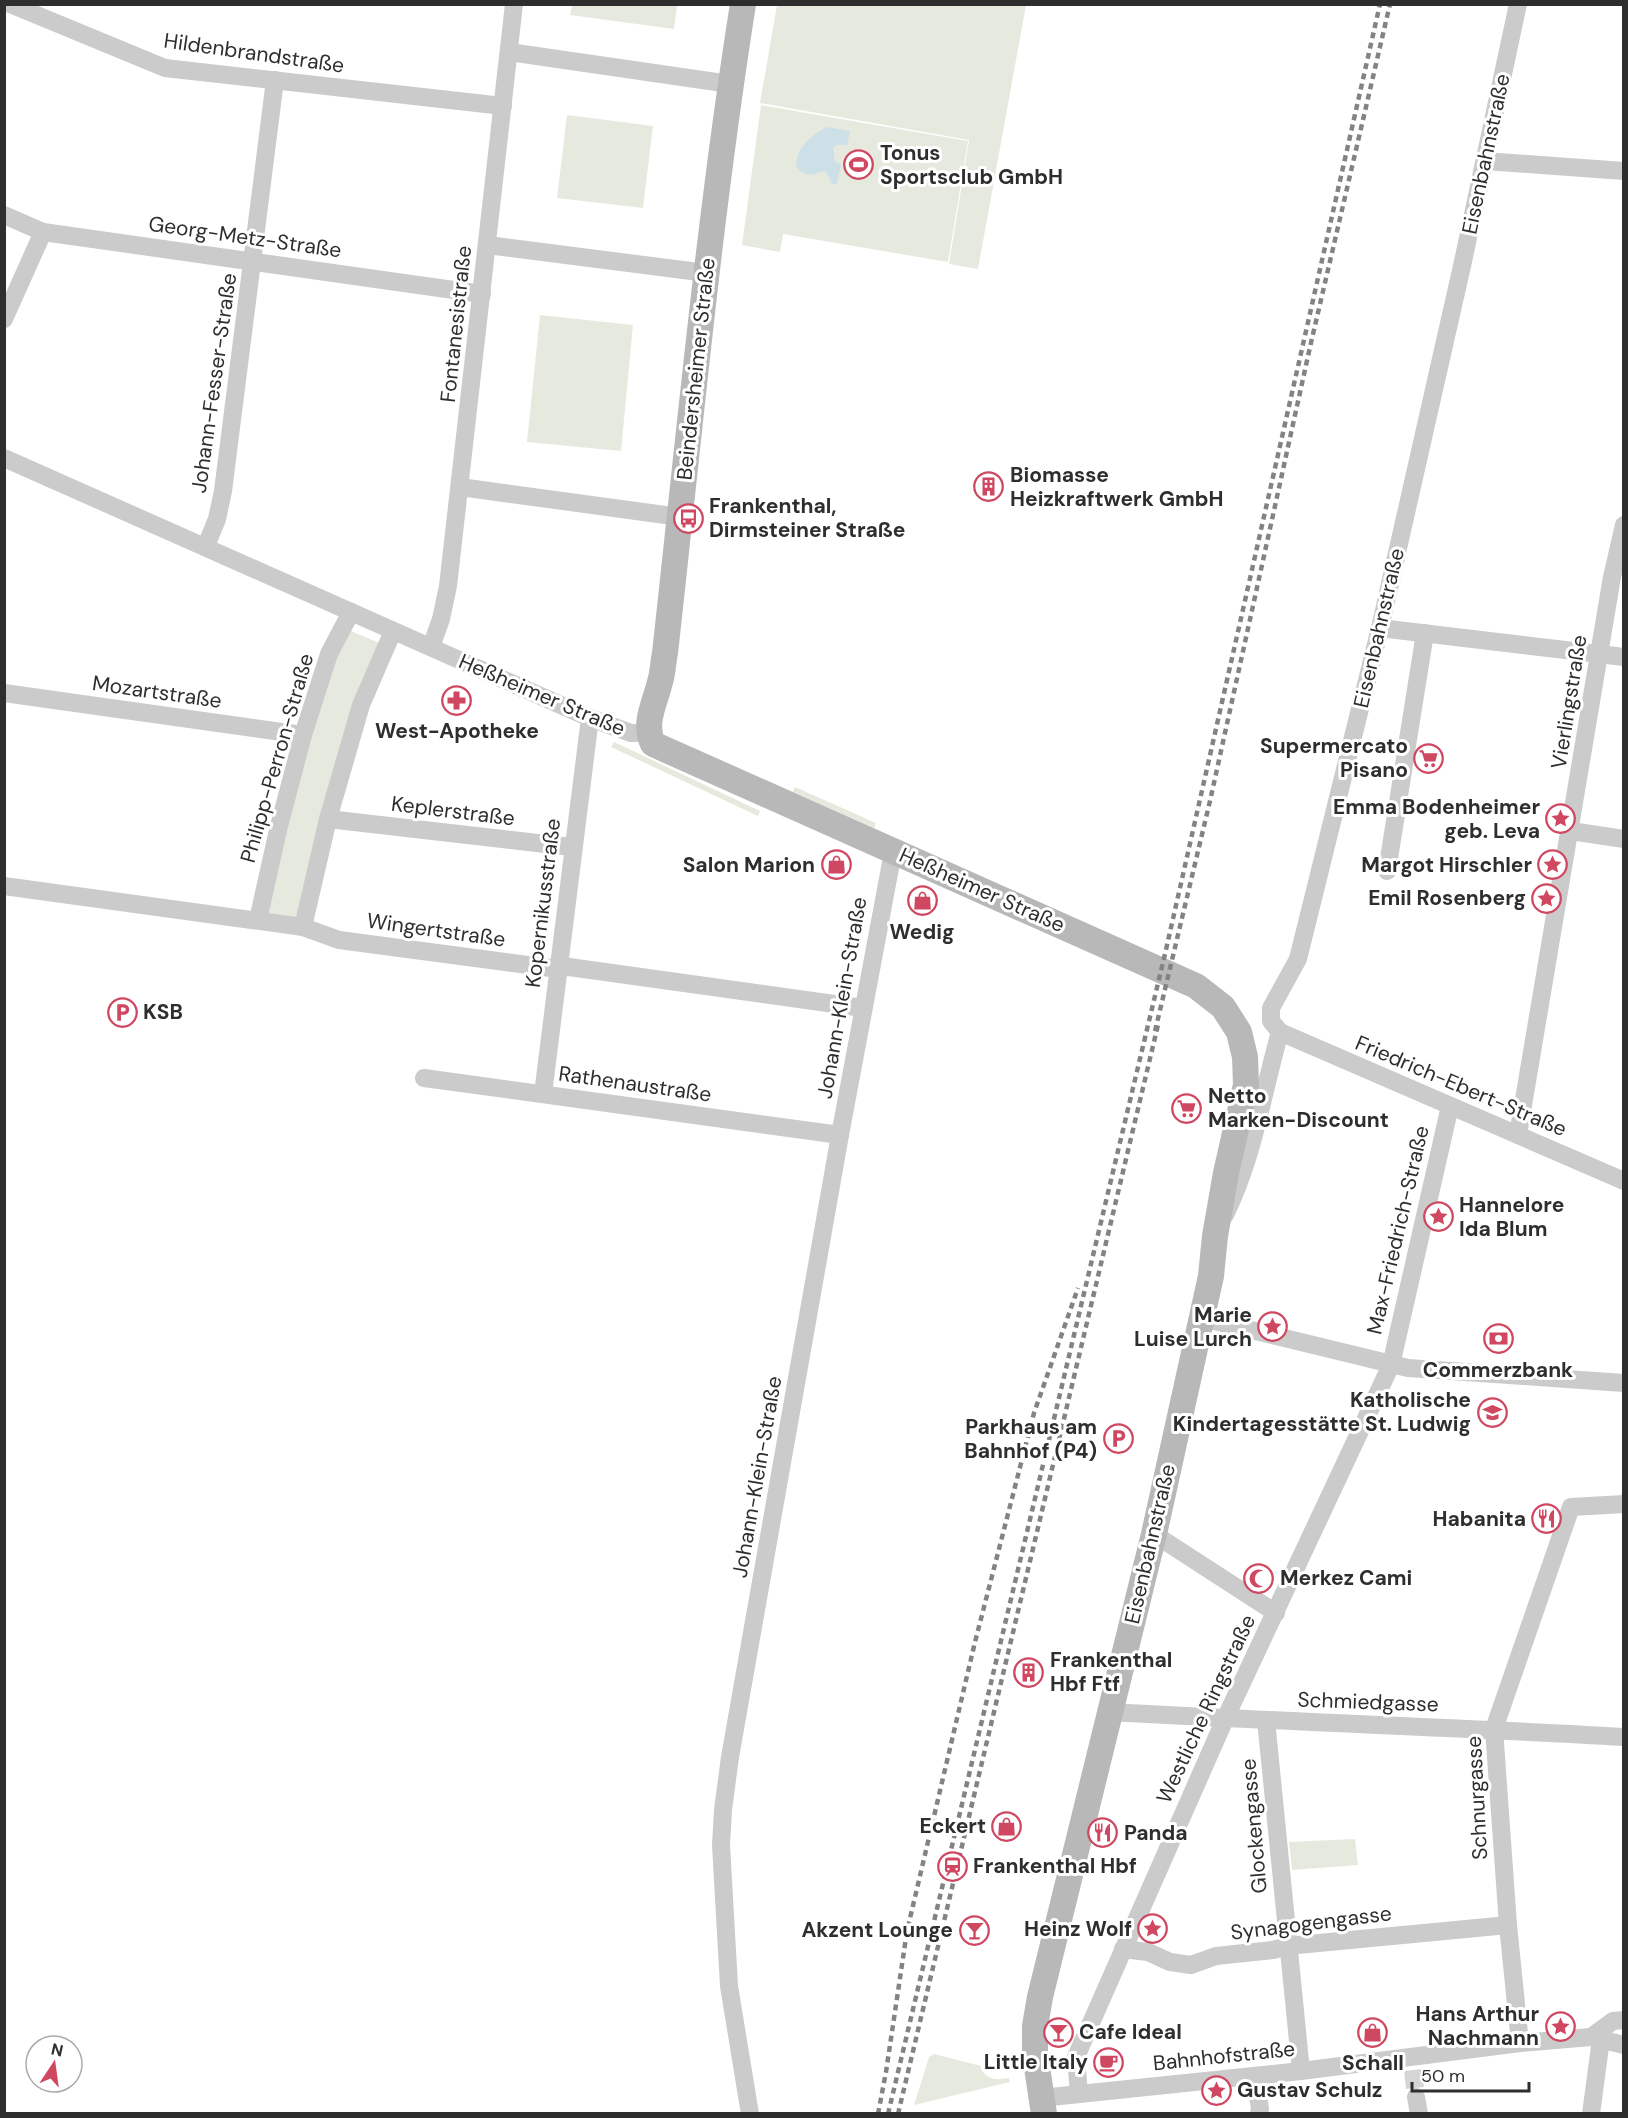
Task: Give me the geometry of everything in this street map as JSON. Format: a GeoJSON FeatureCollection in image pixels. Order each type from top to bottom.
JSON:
{"type":"FeatureCollection","features":[{"type":"Feature","properties":{"kind":"street","name":"Hildenbrandstraße"},"geometry":{"type":"LineString","coordinates":[[10,4],[165,68],[503,106]]}},
{"type":"Feature","properties":{"kind":"street","name":"Fontanesistraße"},"geometry":{"type":"LineString","coordinates":[[431,647],[441,619],[448,586],[514,4]]}},
{"type":"Feature","properties":{"kind":"street","name":"Beindersheimer Straße"},"geometry":{"type":"LineString","coordinates":[[648,733],[649,721],[661,680],[707,273],[730,84],[743,4]]}},
{"type":"Feature","properties":{"kind":"street","name":"Eisenbahnstraße"},"geometry":{"type":"LineString","coordinates":[[1215,1236],[1236,1193],[1251,1150],[1280,1032],[1271,1021],[1271,1008],[1298,959],[1380,628],[1518,4]]}},
{"type":"Feature","properties":{"kind":"street"},"geometry":{"type":"LineString","coordinates":[[509,52],[730,84]]}},
{"type":"Feature","properties":{"kind":"street","name":"Johann-Fesser-Straße"},"geometry":{"type":"LineString","coordinates":[[206,546],[223,491],[274,80]]}},
{"type":"Feature","properties":{"kind":"street"},"geometry":{"type":"LineString","coordinates":[[1485,161],[1623,171]]}},
{"type":"Feature","properties":{"kind":"street","name":"Georg-Metz-Straße"},"geometry":{"type":"LineString","coordinates":[[4,215],[43,232],[482,294]]}},
{"type":"Feature","properties":{"kind":"street"},"geometry":{"type":"LineString","coordinates":[[4,319],[43,232]]}},
{"type":"Feature","properties":{"kind":"street"},"geometry":{"type":"LineString","coordinates":[[487,245],[707,273]]}},
{"type":"Feature","properties":{"kind":"street","name":"Heßheimer Straße"},"geometry":{"type":"LineString","coordinates":[[4,458],[590,718],[631,733],[648,733],[653,744],[1188,982],[1209,994],[1223,1006],[1231,1017]]}},
{"type":"Feature","properties":{"kind":"street"},"geometry":{"type":"LineString","coordinates":[[460,487],[680,517]]}},
{"type":"Feature","properties":{"kind":"street","name":"Vierlingstraße"},"geometry":{"type":"LineString","coordinates":[[1518,1135],[1612,577],[1623,525]]}},
{"type":"Feature","properties":{"kind":"street","name":"Philipp-Perron-Straße"},"geometry":{"type":"LineString","coordinates":[[258,920],[278,830],[303,735],[329,654],[351,612]]}},
{"type":"Feature","properties":{"kind":"street"},"geometry":{"type":"LineString","coordinates":[[1380,628],[1623,657]]}},
{"type":"Feature","properties":{"kind":"street"},"geometry":{"type":"LineString","coordinates":[[303,927],[328,819],[362,705],[393,631]]}},
{"type":"Feature","properties":{"kind":"street"},"geometry":{"type":"LineString","coordinates":[[1387,872],[1425,633]]}},
{"type":"Feature","properties":{"kind":"street","name":"Mozartstraße"},"geometry":{"type":"LineString","coordinates":[[4,693],[303,735]]}},
{"type":"Feature","properties":{"kind":"street","name":"Kopernikusstraße"},"geometry":{"type":"LineString","coordinates":[[543,1094],[590,718]]}},
{"type":"Feature","properties":{"kind":"street","name":"Keplerstraße"},"geometry":{"type":"LineString","coordinates":[[328,819],[572,848]]}},
{"type":"Feature","properties":{"kind":"street"},"geometry":{"type":"LineString","coordinates":[[1571,831],[1623,839]]}},
{"type":"Feature","properties":{"kind":"street","name":"Johann-Klein-Straße"},"geometry":{"type":"LineString","coordinates":[[750,2114],[729,1986],[721,1845],[723,1810],[730,1757],[840,1135],[893,852]]}},
{"type":"Feature","properties":{"kind":"street","name":"Wingertstraße"},"geometry":{"type":"LineString","coordinates":[[4,886],[303,927],[339,940],[558,969],[569,967],[863,1008]]}},
{"type":"Feature","properties":{"kind":"street","name":"Eisenbahnstraße"},"geometry":{"type":"LineString","coordinates":[[1042,2106],[1035,2054],[1035,2026],[1040,1997],[1154,1534],[1211,1276],[1215,1236],[1246,1085],[1243,1045],[1231,1017]]}},
{"type":"Feature","properties":{"kind":"street","name":"Friedrich-Ebert-Straße"},"geometry":{"type":"LineString","coordinates":[[1280,1032],[1623,1181]]}},
{"type":"Feature","properties":{"kind":"street","name":"Rathenaustraße"},"geometry":{"type":"LineString","coordinates":[[424,1078],[840,1135]]}},
{"type":"Feature","properties":{"kind":"street","name":"Max-Friedrich-Straße"},"geometry":{"type":"LineString","coordinates":[[1391,1365],[1450,1106]]}},
{"type":"Feature","properties":{"kind":"street"},"geometry":{"type":"LineString","coordinates":[[1202,1318],[1391,1365],[1623,1383]]}},
{"type":"Feature","properties":{"kind":"street","name":"Westliche Ringstraße"},"geometry":{"type":"LineString","coordinates":[[1079,2094],[1076,2057],[1225,1719],[1391,1365]]}},
{"type":"Feature","properties":{"kind":"street","name":"Schnurgasse"},"geometry":{"type":"LineString","coordinates":[[1520,2043],[1508,1925],[1494,1729],[1572,1507],[1623,1504]]}},
{"type":"Feature","properties":{"kind":"street"},"geometry":{"type":"LineString","coordinates":[[1154,1534],[1276,1613]]}},
{"type":"Feature","properties":{"kind":"street","name":"Schmiedgasse"},"geometry":{"type":"LineString","coordinates":[[1111,1712],[1623,1737]]}},
{"type":"Feature","properties":{"kind":"street","name":"Glockengasse"},"geometry":{"type":"LineString","coordinates":[[1266,1720],[1301,2071]]}},
{"type":"Feature","properties":{"kind":"street","name":"Synagogengasse"},"geometry":{"type":"LineString","coordinates":[[1123,1949],[1148,1952],[1170,1962],[1191,1965],[1216,1956],[1273,1950],[1287,1946],[1508,1925]]}},
{"type":"Feature","properties":{"kind":"street"},"geometry":{"type":"LineString","coordinates":[[1591,2114],[1596,2038],[1613,2021],[1623,2020]]}},
{"type":"Feature","properties":{"kind":"street"},"geometry":{"type":"LineString","coordinates":[[1596,2038],[1623,2045]]}},
{"type":"Feature","properties":{"kind":"street","name":"Bahnhofstraße"},"geometry":{"type":"LineString","coordinates":[[1042,2106],[1079,2094],[1301,2071],[1413,2063],[1520,2043],[1596,2038]]}},
{"type":"Feature","properties":{"kind":"street"},"geometry":{"type":"LineString","coordinates":[[1255,2076],[1259,2114]]}},
{"type":"Feature","properties":{"kind":"shaded area"},"geometry":{"type":"Polygon","coordinates":[[[572,4],[677,5],[674,29],[570,15],[572,4]]]}},
{"type":"Feature","properties":{"kind":"shaded area"},"geometry":{"type":"Polygon","coordinates":[[[777,5],[1026,5],[978,269],[949,264],[969,140],[760,103],[777,5]]]}},
{"type":"Feature","properties":{"kind":"shaded area","name":"Tonus Sportsclub GmbH"},"geometry":{"type":"Polygon","coordinates":[[[761,105],[968,141],[948,262],[783,234],[780,252],[742,245],[761,105]]]}},
{"type":"Feature","properties":{"kind":"shaded area"},"geometry":{"type":"Polygon","coordinates":[[[567,115],[653,126],[643,208],[557,198],[567,115]]]}},
{"type":"Feature","properties":{"kind":"shaded area"},"geometry":{"type":"Polygon","coordinates":[[[826,127],[850,131],[847,145],[837,145],[833,148],[835,162],[841,164],[837,184],[832,184],[827,173],[823,171],[808,174],[796,166],[799,153],[805,143],[826,127]]]}},
{"type":"Feature","properties":{"kind":"shaded area"},"geometry":{"type":"Polygon","coordinates":[[[540,315],[633,325],[621,451],[527,442],[540,315]]]}},
{"type":"Feature","properties":{"kind":"shaded area"},"geometry":{"type":"Polygon","coordinates":[[[346,629],[384,645],[301,922],[262,916],[281,831],[346,629]]]}},
{"type":"Feature","properties":{"kind":"shaded area"},"geometry":{"type":"Polygon","coordinates":[[[614,742],[760,811],[758,816],[611,747],[614,742]]]}},
{"type":"Feature","properties":{"kind":"shaded area"},"geometry":{"type":"Polygon","coordinates":[[[795,787],[876,823],[874,828],[793,792],[795,787]]]}},
{"type":"Feature","properties":{"kind":"shaded area"},"geometry":{"type":"Polygon","coordinates":[[[1355,1839],[1358,1865],[1292,1870],[1289,1842],[1355,1839]]]}},
{"type":"Feature","properties":{"kind":"shaded area"},"geometry":{"type":"Polygon","coordinates":[[[934,2054],[981,2066],[990,2078],[1009,2078],[1010,2082],[914,2105],[929,2057],[934,2054]]]}},
{"type":"Feature","properties":{"kind":"tunnel"},"geometry":{"type":"LineString","coordinates":[[1413,2070],[1416,2097]]}},
{"type":"Feature","properties":{"kind":"railway"},"geometry":{"type":"LineString","coordinates":[[888,2114],[1165,954],[1380,4]]}},
{"type":"Feature","properties":{"kind":"railway"},"geometry":{"type":"LineString","coordinates":[[1155,1031],[1210,801],[1310,347],[1390,4]]}},
{"type":"Feature","properties":{"kind":"railway"},"geometry":{"type":"LineString","coordinates":[[898,2114],[1158,1025]]}},
{"type":"Feature","properties":{"kind":"railway"},"geometry":{"type":"LineString","coordinates":[[878,2114],[907,1931],[975,1642],[1034,1413],[1078,1288]]}},
{"type":"Feature","properties":{"kind":"place","name":"Tonus Sportsclub GmbH"},"geometry":{"type":"Point","coordinates":[859,165]}},
{"type":"Feature","properties":{"kind":"place","name":"Biomasse Heizkraftwerk GmbH"},"geometry":{"type":"Point","coordinates":[989,487]}},
{"type":"Feature","properties":{"kind":"place","name":"Frankenthal, Dirmsteiner Straße"},"geometry":{"type":"Point","coordinates":[688,518]}},
{"type":"Feature","properties":{"kind":"place","name":"West-Apotheke"},"geometry":{"type":"Point","coordinates":[457,700]}},
{"type":"Feature","properties":{"kind":"place","name":"Supermercato Pisano"},"geometry":{"type":"Point","coordinates":[1429,758]}},
{"type":"Feature","properties":{"kind":"place","name":"Emma Bodenheimer geb. Leva"},"geometry":{"type":"Point","coordinates":[1561,819]}},
{"type":"Feature","properties":{"kind":"place","name":"Salon Marion"},"geometry":{"type":"Point","coordinates":[836,865]}},
{"type":"Feature","properties":{"kind":"place","name":"Margot Hirschler"},"geometry":{"type":"Point","coordinates":[1553,865]}},
{"type":"Feature","properties":{"kind":"place","name":"Emil Rosenberg"},"geometry":{"type":"Point","coordinates":[1547,898]}},
{"type":"Feature","properties":{"kind":"place","name":"Wedig"},"geometry":{"type":"Point","coordinates":[922,901]}},
{"type":"Feature","properties":{"kind":"place","name":"KSB"},"geometry":{"type":"Point","coordinates":[122,1012]}},
{"type":"Feature","properties":{"kind":"place","name":"Netto Marken-Discount"},"geometry":{"type":"Point","coordinates":[1187,1108]}},
{"type":"Feature","properties":{"kind":"place","name":"Hannelore Ida Blum"},"geometry":{"type":"Point","coordinates":[1438,1217]}},
{"type":"Feature","properties":{"kind":"place","name":"Marie Luise Lurch"},"geometry":{"type":"Point","coordinates":[1273,1327]}},
{"type":"Feature","properties":{"kind":"place","name":"Commerzbank"},"geometry":{"type":"Point","coordinates":[1498,1339]}},
{"type":"Feature","properties":{"kind":"place","name":"Katholische Kindertagesstätte St. Ludwig"},"geometry":{"type":"Point","coordinates":[1492,1412]}},
{"type":"Feature","properties":{"kind":"place","name":"Parkhaus am Bahnhof (P4)"},"geometry":{"type":"Point","coordinates":[1118,1439]}},
{"type":"Feature","properties":{"kind":"place","name":"Habanita"},"geometry":{"type":"Point","coordinates":[1547,1519]}},
{"type":"Feature","properties":{"kind":"place","name":"Merkez Cami"},"geometry":{"type":"Point","coordinates":[1259,1578]}},
{"type":"Feature","properties":{"kind":"place","name":"Frankenthal Hbf Ftf"},"geometry":{"type":"Point","coordinates":[1029,1672]}},
{"type":"Feature","properties":{"kind":"place","name":"Eckert"},"geometry":{"type":"Point","coordinates":[1007,1826]}},
{"type":"Feature","properties":{"kind":"place","name":"Panda"},"geometry":{"type":"Point","coordinates":[1103,1833]}},
{"type":"Feature","properties":{"kind":"place","name":"Frankenthal Hbf"},"geometry":{"type":"Point","coordinates":[952,1866]}},
{"type":"Feature","properties":{"kind":"place","name":"Heinz Wolf"},"geometry":{"type":"Point","coordinates":[1153,1929]}},
{"type":"Feature","properties":{"kind":"place","name":"Akzent Lounge"},"geometry":{"type":"Point","coordinates":[974,1930]}},
{"type":"Feature","properties":{"kind":"place","name":"Hans Arthur Nachmann"},"geometry":{"type":"Point","coordinates":[1560,2026]}},
{"type":"Feature","properties":{"kind":"place","name":"Cafe Ideal"},"geometry":{"type":"Point","coordinates":[1058,2032]}},
{"type":"Feature","properties":{"kind":"place","name":"Schall"},"geometry":{"type":"Point","coordinates":[1373,2032]}},
{"type":"Feature","properties":{"kind":"place","name":"Little Italy"},"geometry":{"type":"Point","coordinates":[1109,2062]}},
{"type":"Feature","properties":{"kind":"place","name":"Gustav Schulz"},"geometry":{"type":"Point","coordinates":[1216,2090]}}]}
